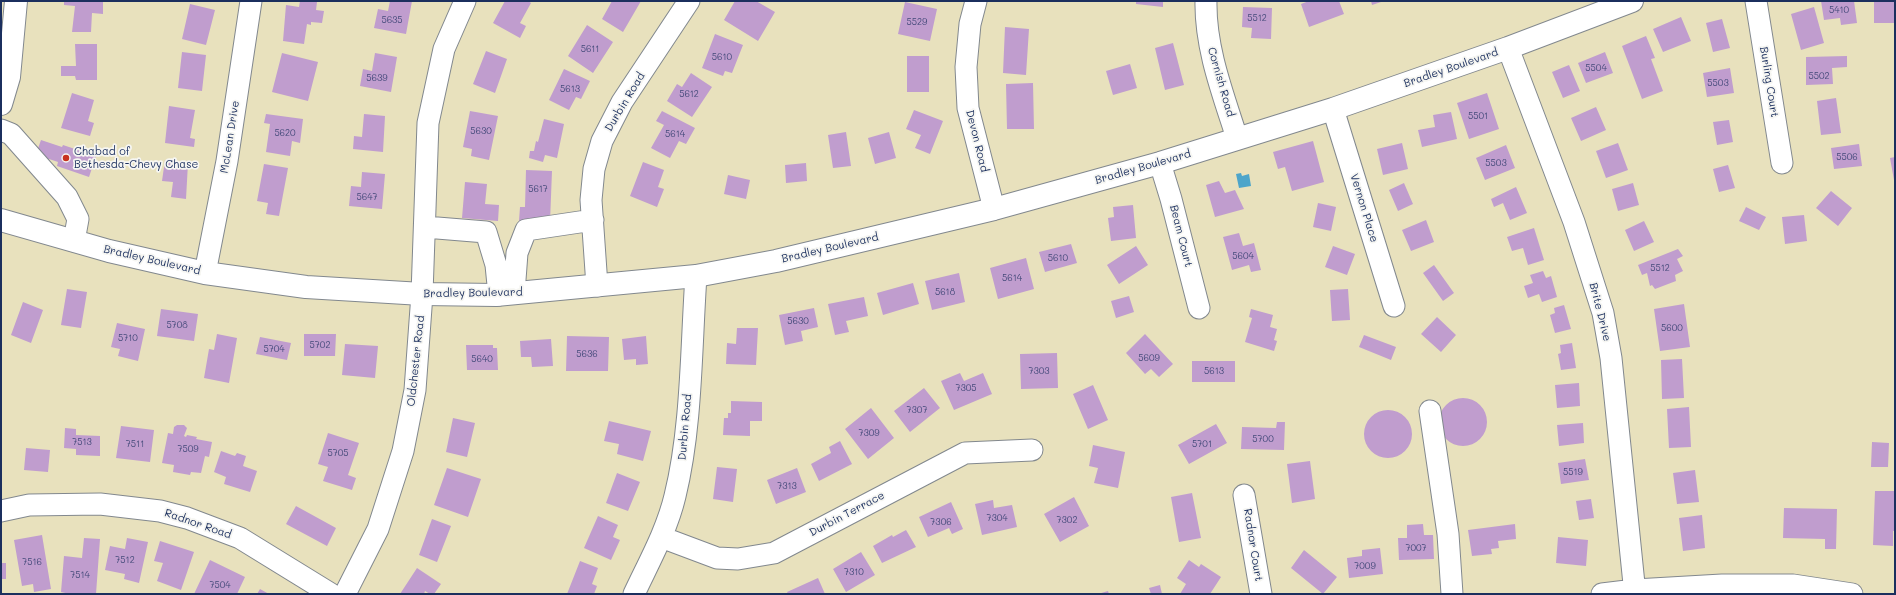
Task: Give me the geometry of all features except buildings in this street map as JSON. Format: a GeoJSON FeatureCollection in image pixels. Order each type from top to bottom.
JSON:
{"type":"FeatureCollection","features":[{"type":"Feature","properties":{"kind":"main road"},"geometry":{"type":"LineString","coordinates":[[1,104],[9,77],[16,1]]}},
{"type":"Feature","properties":{"kind":"main road","name":"Bradley Boulevard"},"geometry":{"type":"LineString","coordinates":[[1,220],[109,251],[205,273],[306,286],[422,294],[507,294],[696,276],[776,261],[994,209],[1160,163],[1333,109],[1508,48],[1632,1]]}},
{"type":"Feature","properties":{"kind":"street","name":"McLean Drive"},"geometry":{"type":"LineString","coordinates":[[205,273],[227,160],[251,1]]}},
{"type":"Feature","properties":{"kind":"street","name":"Oldchester Road"},"geometry":{"type":"LineString","coordinates":[[345,594],[378,529],[403,451],[415,390],[422,294],[428,123],[444,49],[465,1]]}},
{"type":"Feature","properties":{"kind":"street","name":"Durbin Road"},"geometry":{"type":"LineString","coordinates":[[597,286],[591,200],[594,169],[602,141],[622,102],[689,1]]}},
{"type":"Feature","properties":{"kind":"street","name":"Devon Road"},"geometry":{"type":"LineString","coordinates":[[976,1],[970,24],[966,67],[968,108],[994,209]]}},
{"type":"Feature","properties":{"kind":"street","name":"Cornish Road"},"geometry":{"type":"LineString","coordinates":[[1206,1],[1206,21],[1214,66],[1237,138]]}},
{"type":"Feature","properties":{"kind":"street","name":"Burling Court"},"geometry":{"type":"LineString","coordinates":[[1756,1],[1782,163]]}},
{"type":"Feature","properties":{"kind":"street","name":"Brite Drive"},"geometry":{"type":"LineString","coordinates":[[1508,48],[1574,222],[1603,313],[1611,358],[1635,592]]}},
{"type":"Feature","properties":{"kind":"street","name":"Vernon Place"},"geometry":{"type":"LineString","coordinates":[[1333,109],[1394,306]]}},
{"type":"Feature","properties":{"kind":"street"},"geometry":{"type":"LineString","coordinates":[[1,130],[11,134],[67,197],[78,219],[74,241]]}},
{"type":"Feature","properties":{"kind":"street","name":"Beam Court"},"geometry":{"type":"LineString","coordinates":[[1160,163],[1171,199],[1199,308]]}},
{"type":"Feature","properties":{"kind":"street"},"geometry":{"type":"LineString","coordinates":[[507,294],[517,253],[526,230],[593,220]]}},
{"type":"Feature","properties":{"kind":"street"},"geometry":{"type":"LineString","coordinates":[[425,227],[486,232],[496,266],[507,294]]}},
{"type":"Feature","properties":{"kind":"street","name":"Durbin Road"},"geometry":{"type":"LineString","coordinates":[[634,594],[661,537],[675,498],[685,451],[696,276]]}},
{"type":"Feature","properties":{"kind":"street"},"geometry":{"type":"LineString","coordinates":[[1430,411],[1448,534],[1452,594]]}},
{"type":"Feature","properties":{"kind":"street","name":"Durbin Terrace"},"geometry":{"type":"LineString","coordinates":[[661,537],[717,558],[738,559],[774,553],[964,453],[1032,450]]}},
{"type":"Feature","properties":{"kind":"street","name":"Radnor Court"},"geometry":{"type":"LineString","coordinates":[[1244,495],[1261,594]]}},
{"type":"Feature","properties":{"kind":"street","name":"Radnor Road"},"geometry":{"type":"LineString","coordinates":[[1,511],[30,505],[100,504],[160,511],[187,518],[240,538],[331,594]]}},
{"type":"Feature","properties":{"kind":"street"},"geometry":{"type":"LineString","coordinates":[[1602,594],[1699,590],[1722,584],[1793,586],[1852,594]]}},
{"type":"Feature","properties":{"kind":"water"},"geometry":{"type":"Polygon","coordinates":[[[1241,173],[1242,176],[1249,174],[1251,186],[1239,188],[1236,174],[1241,173]]]}},
{"type":"Feature","properties":{"kind":"place","name":"Chabad of Bethesda-Chevy Chase"},"geometry":{"type":"Point","coordinates":[66,158]}}]}
